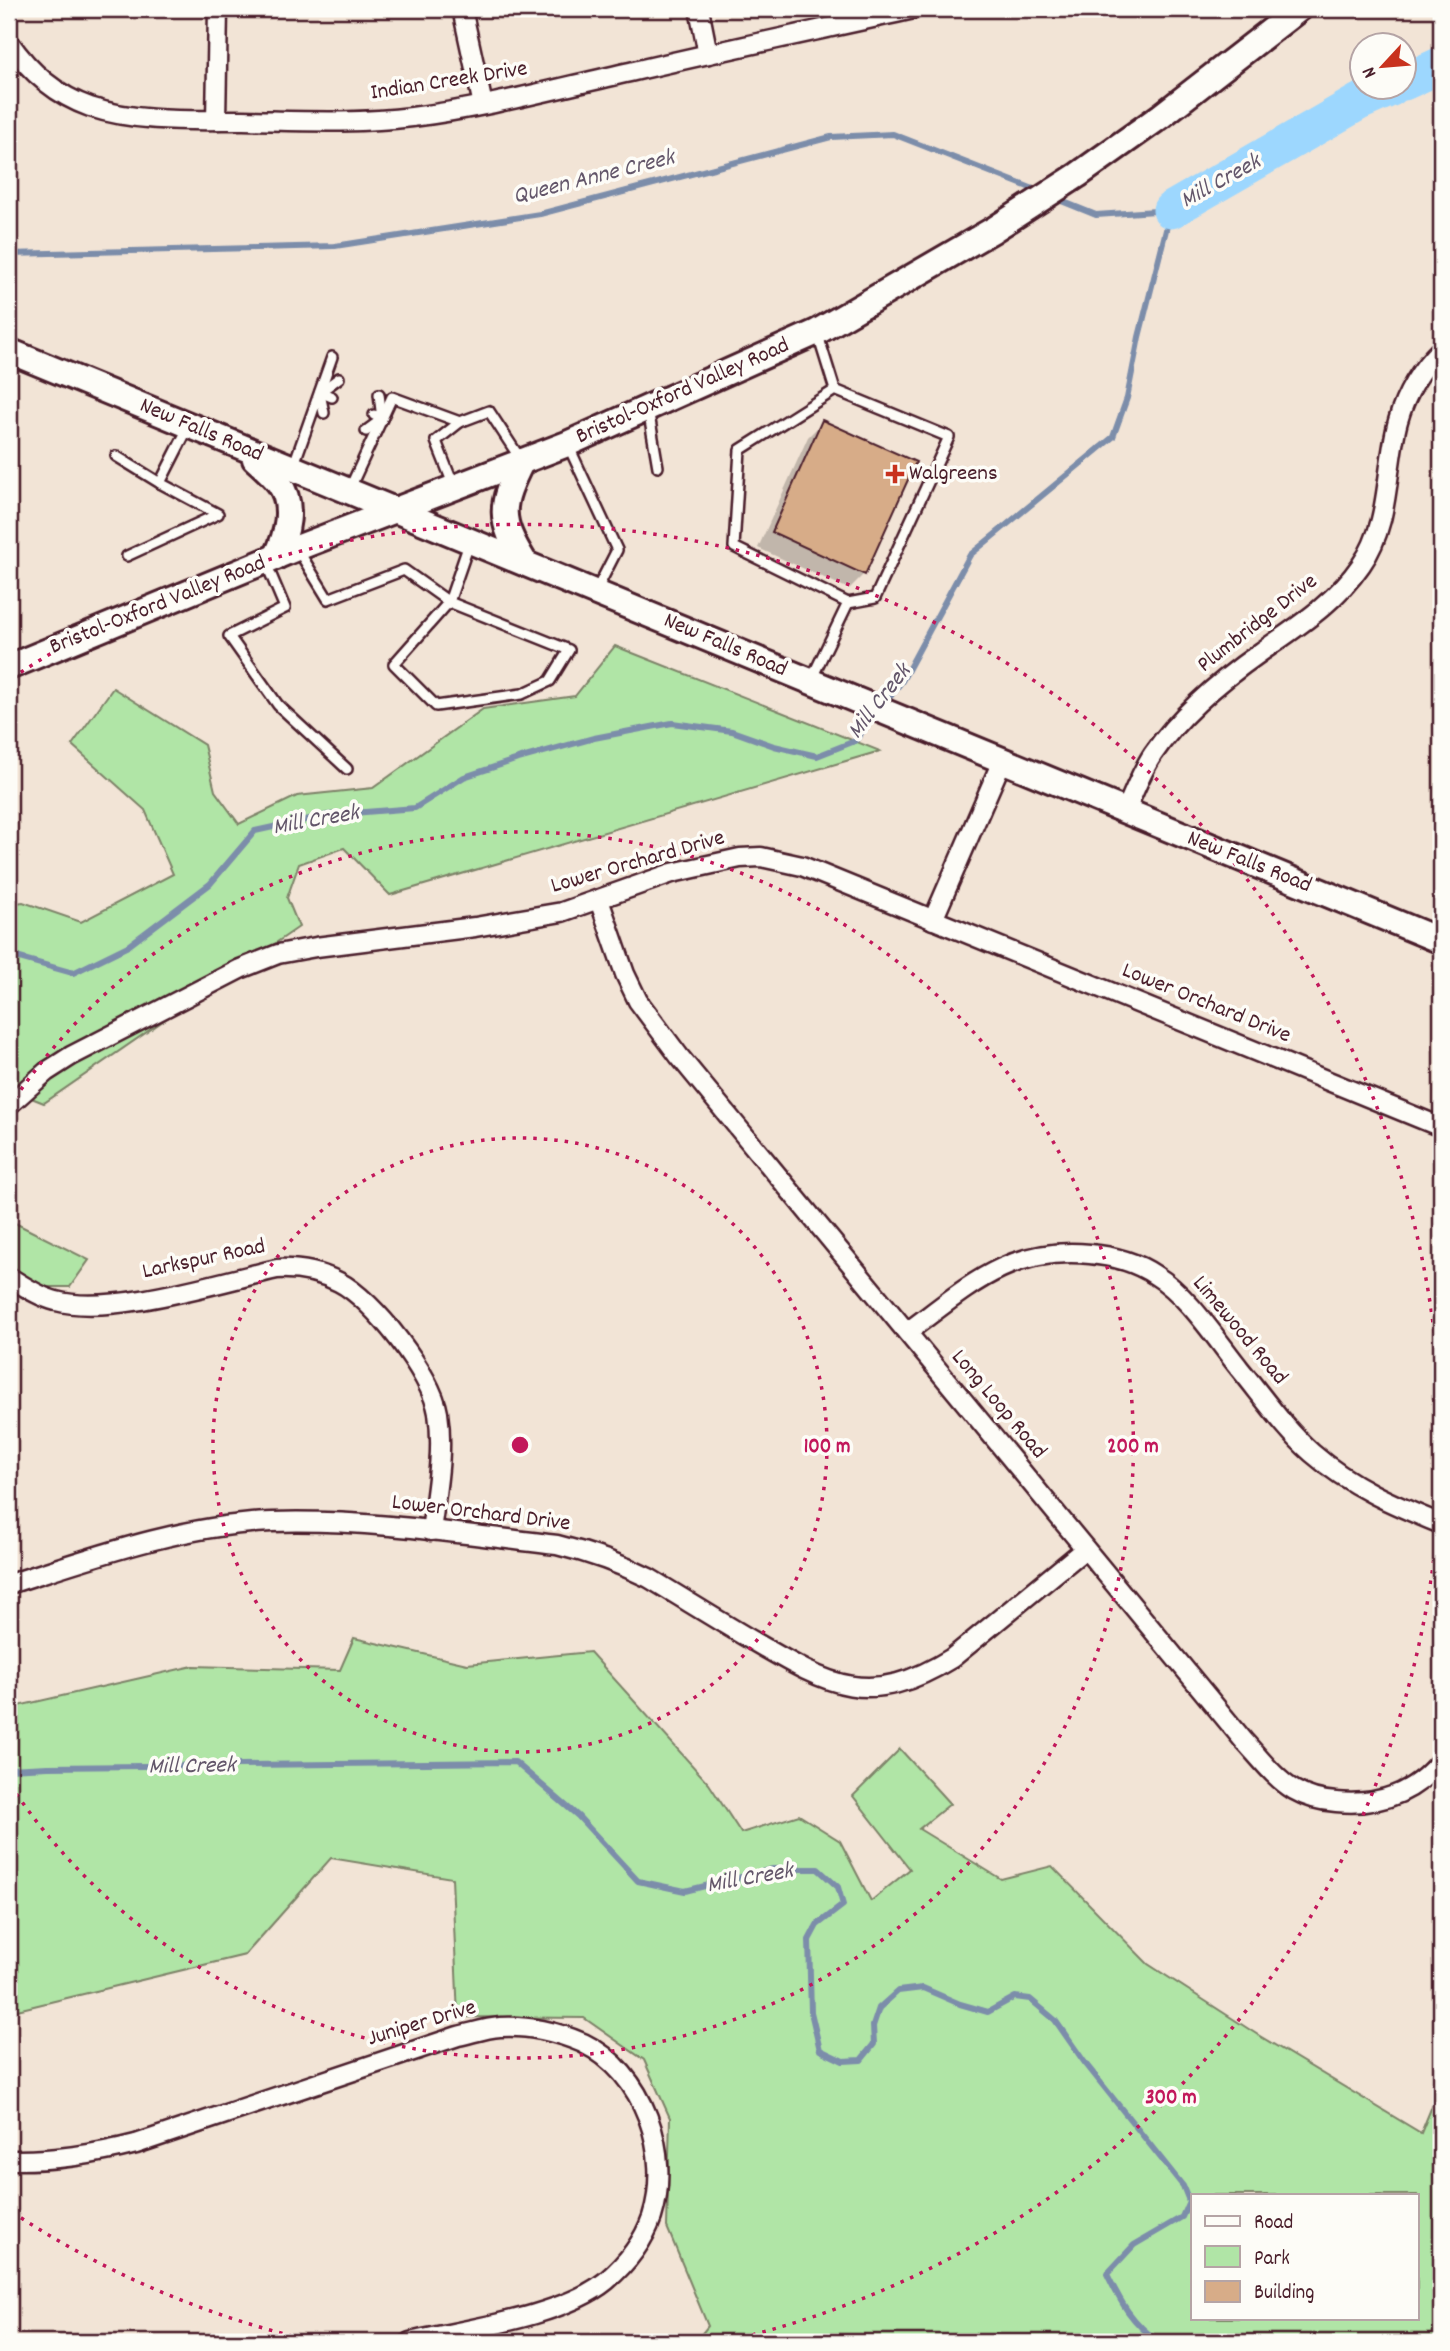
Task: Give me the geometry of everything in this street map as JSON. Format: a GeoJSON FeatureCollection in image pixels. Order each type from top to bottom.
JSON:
{"type":"FeatureCollection","features":[{"type":"Feature","properties":{"kind":"main road","name":"Bristol-Oxford Valley Road"},"geometry":{"type":"LineString","coordinates":[[9,667],[280,556],[567,444],[817,332],[993,230],[1078,175],[1161,116],[1299,9]]}},
{"type":"Feature","properties":{"kind":"main road","name":"New Falls Road"},"geometry":{"type":"LineString","coordinates":[[9,351],[1125,812],[1438,937]]}},
{"type":"Feature","properties":{"kind":"main road"},"geometry":{"type":"LineString","coordinates":[[248,450],[280,485],[286,500],[286,536],[280,556]]}},
{"type":"Feature","properties":{"kind":"main road"},"geometry":{"type":"LineString","coordinates":[[522,461],[506,493],[504,516],[510,538],[525,563]]}},
{"type":"Feature","properties":{"kind":"street"},"geometry":{"type":"LineString","coordinates":[[216,120],[218,9]]}},
{"type":"Feature","properties":{"kind":"street"},"geometry":{"type":"LineString","coordinates":[[462,9],[483,105]]}},
{"type":"Feature","properties":{"kind":"street"},"geometry":{"type":"LineString","coordinates":[[699,9],[708,54]]}},
{"type":"Feature","properties":{"kind":"street","name":"Indian Creek Drive"},"geometry":{"type":"LineString","coordinates":[[9,42],[22,62],[39,77],[61,93],[88,106],[144,117],[363,121],[411,117],[483,105],[914,9]]}},
{"type":"Feature","properties":{"kind":"street","name":"Plumbridge Drive"},"geometry":{"type":"LineString","coordinates":[[1125,812],[1153,755],[1170,731],[1201,699],[1259,653],[1318,612],[1361,566],[1381,522],[1398,422],[1405,402],[1420,374],[1441,349]]}},
{"type":"Feature","properties":{"kind":"street"},"geometry":{"type":"LineString","coordinates":[[933,920],[1002,761]]}},
{"type":"Feature","properties":{"kind":"street","name":"Lower Orchard Drive"},"geometry":{"type":"LineString","coordinates":[[9,1105],[46,1072],[71,1056],[203,987],[278,954],[562,912],[698,866],[761,857],[802,866],[1441,1127]]}},
{"type":"Feature","properties":{"kind":"street","name":"Long Loop Road"},"geometry":{"type":"LineString","coordinates":[[599,900],[625,974],[638,1001],[678,1056],[1244,1741],[1292,1789],[1325,1801],[1357,1804],[1399,1795],[1416,1786],[1441,1760]]}},
{"type":"Feature","properties":{"kind":"street","name":"Limewood Road"},"geometry":{"type":"LineString","coordinates":[[907,1332],[980,1279],[1034,1255],[1073,1252],[1126,1261],[1156,1275],[1182,1298],[1311,1452],[1352,1484],[1388,1503],[1441,1524]]}},
{"type":"Feature","properties":{"kind":"street","name":"Larkspur Road"},"geometry":{"type":"LineString","coordinates":[[9,1277],[43,1296],[76,1305],[104,1305],[140,1299],[277,1269],[295,1268],[341,1283],[361,1298],[400,1341],[422,1371],[433,1393],[440,1432],[439,1468],[431,1531]]}},
{"type":"Feature","properties":{"kind":"street","name":"Lower Orchard Drive"},"geometry":{"type":"LineString","coordinates":[[9,1584],[161,1539],[218,1527],[285,1522],[353,1524],[557,1545],[624,1565],[802,1670],[836,1684],[882,1687],[913,1680],[952,1658],[1085,1549]]}},
{"type":"Feature","properties":{"kind":"street","name":"Juniper Drive"},"geometry":{"type":"LineString","coordinates":[[9,2160],[72,2158],[136,2144],[458,2035],[500,2027],[533,2028],[555,2033],[598,2051],[618,2068],[637,2095],[651,2126],[656,2148],[657,2193],[652,2217],[635,2250],[605,2282],[584,2296],[561,2306],[410,2342]]}},
{"type":"Feature","properties":{"kind":"lane"},"geometry":{"type":"LineString","coordinates":[[817,332],[835,390]]}},
{"type":"Feature","properties":{"kind":"lane"},"geometry":{"type":"LineString","coordinates":[[293,469],[332,357]]}},
{"type":"Feature","properties":{"kind":"lane"},"geometry":{"type":"LineString","coordinates":[[320,392],[340,378]]}},
{"type":"Feature","properties":{"kind":"lane"},"geometry":{"type":"LineString","coordinates":[[835,390],[949,436],[875,598],[848,603],[734,547],[740,450],[835,390]]}},
{"type":"Feature","properties":{"kind":"lane"},"geometry":{"type":"LineString","coordinates":[[320,392],[332,397]]}},
{"type":"Feature","properties":{"kind":"lane"},"geometry":{"type":"LineString","coordinates":[[320,392],[324,413]]}},
{"type":"Feature","properties":{"kind":"lane"},"geometry":{"type":"LineString","coordinates":[[347,492],[378,417],[379,394]]}},
{"type":"Feature","properties":{"kind":"lane"},"geometry":{"type":"LineString","coordinates":[[366,431],[392,397],[460,422]]}},
{"type":"Feature","properties":{"kind":"lane"},"geometry":{"type":"LineString","coordinates":[[648,407],[658,467]]}},
{"type":"Feature","properties":{"kind":"lane"},"geometry":{"type":"LineString","coordinates":[[455,489],[436,440],[460,422],[489,411],[522,461]]}},
{"type":"Feature","properties":{"kind":"lane"},"geometry":{"type":"LineString","coordinates":[[160,483],[189,426]]}},
{"type":"Feature","properties":{"kind":"lane"},"geometry":{"type":"LineString","coordinates":[[567,444],[617,550],[596,592]]}},
{"type":"Feature","properties":{"kind":"lane"},"geometry":{"type":"LineString","coordinates":[[116,456],[218,514],[127,556]]}},
{"type":"Feature","properties":{"kind":"lane"},"geometry":{"type":"LineString","coordinates":[[280,556],[328,599],[404,570],[449,602],[569,650],[550,681],[522,694],[436,706],[394,664],[449,602],[470,541]]}},
{"type":"Feature","properties":{"kind":"lane"},"geometry":{"type":"LineString","coordinates":[[280,556],[285,608],[229,636],[278,705],[346,769]]}},
{"type":"Feature","properties":{"kind":"lane"},"geometry":{"type":"LineString","coordinates":[[810,681],[848,603]]}},
{"type":"Feature","properties":{"kind":"green space"},"geometry":{"type":"Polygon","coordinates":[[[615,646],[880,751],[390,895],[344,848],[299,864],[287,898],[299,927],[44,1103],[9,1089],[9,904],[23,902],[81,922],[173,874],[145,810],[72,745],[113,688],[204,745],[215,791],[239,824],[297,796],[373,788],[483,709],[575,696],[615,646]]]}},
{"type":"Feature","properties":{"kind":"green space"},"geometry":{"type":"Polygon","coordinates":[[[9,1220],[89,1260],[70,1287],[9,1287],[9,1220]]]}},
{"type":"Feature","properties":{"kind":"green space"},"geometry":{"type":"Polygon","coordinates":[[[354,1638],[467,1664],[590,1652],[709,1784],[741,1833],[799,1815],[840,1841],[871,1901],[910,1869],[853,1796],[900,1749],[950,1804],[919,1829],[1001,1879],[1052,1866],[1148,1964],[1258,2035],[1421,2133],[1441,2084],[1441,2342],[695,2342],[708,2326],[667,2227],[670,2118],[644,2060],[584,2018],[458,2017],[452,1878],[331,1858],[245,1955],[9,2012],[9,1708],[193,1666],[340,1670],[354,1638]]]}},
{"type":"Feature","properties":{"kind":"building"},"geometry":{"type":"Polygon","coordinates":[[[822,420],[916,462],[865,575],[772,532],[822,420]]]}},
{"type":"Feature","properties":{"kind":"waterway","name":"Mill Creek"},"geometry":{"type":"LineString","coordinates":[[1418,76],[1441,65]]}},
{"type":"Feature","properties":{"kind":"waterway","name":"Mill Creek"},"geometry":{"type":"LineString","coordinates":[[1171,210],[1359,102]]}},
{"type":"Feature","properties":{"kind":"waterway","name":"Queen Anne Creek"},"geometry":{"type":"LineString","coordinates":[[9,254],[335,246],[540,214],[831,137],[893,134],[1041,192]]}},
{"type":"Feature","properties":{"kind":"waterway","name":"Mill Creek"},"geometry":{"type":"LineString","coordinates":[[884,705],[902,681],[970,555],[1113,437],[1127,398],[1139,337],[1171,210],[1096,215],[1054,198]]}},
{"type":"Feature","properties":{"kind":"waterway","name":"Mill Creek"},"geometry":{"type":"LineString","coordinates":[[9,955],[73,973],[128,946],[210,884],[255,831],[328,815],[415,808],[464,777],[518,759],[594,738],[672,723],[732,731],[774,746],[817,756],[855,741],[877,713]]}},
{"type":"Feature","properties":{"kind":"waterway","name":"Mill Creek"},"geometry":{"type":"LineString","coordinates":[[9,1769],[515,1762],[578,1816],[638,1881],[685,1891],[773,1869],[818,1869],[838,1887],[843,1905],[817,1925],[809,1940],[811,2012],[820,2050],[843,2061],[861,2060],[874,2044],[873,2026],[879,2008],[898,1991],[923,1988],[960,2004],[988,2012],[1015,1997],[1030,1999],[1055,2020],[1085,2063],[1183,2186],[1189,2201],[1182,2217],[1134,2245],[1107,2274],[1128,2312],[1159,2342]]}},
{"type":"Feature","properties":{"kind":"place","name":"Walgreens"},"geometry":{"type":"Point","coordinates":[895,474]}}]}
